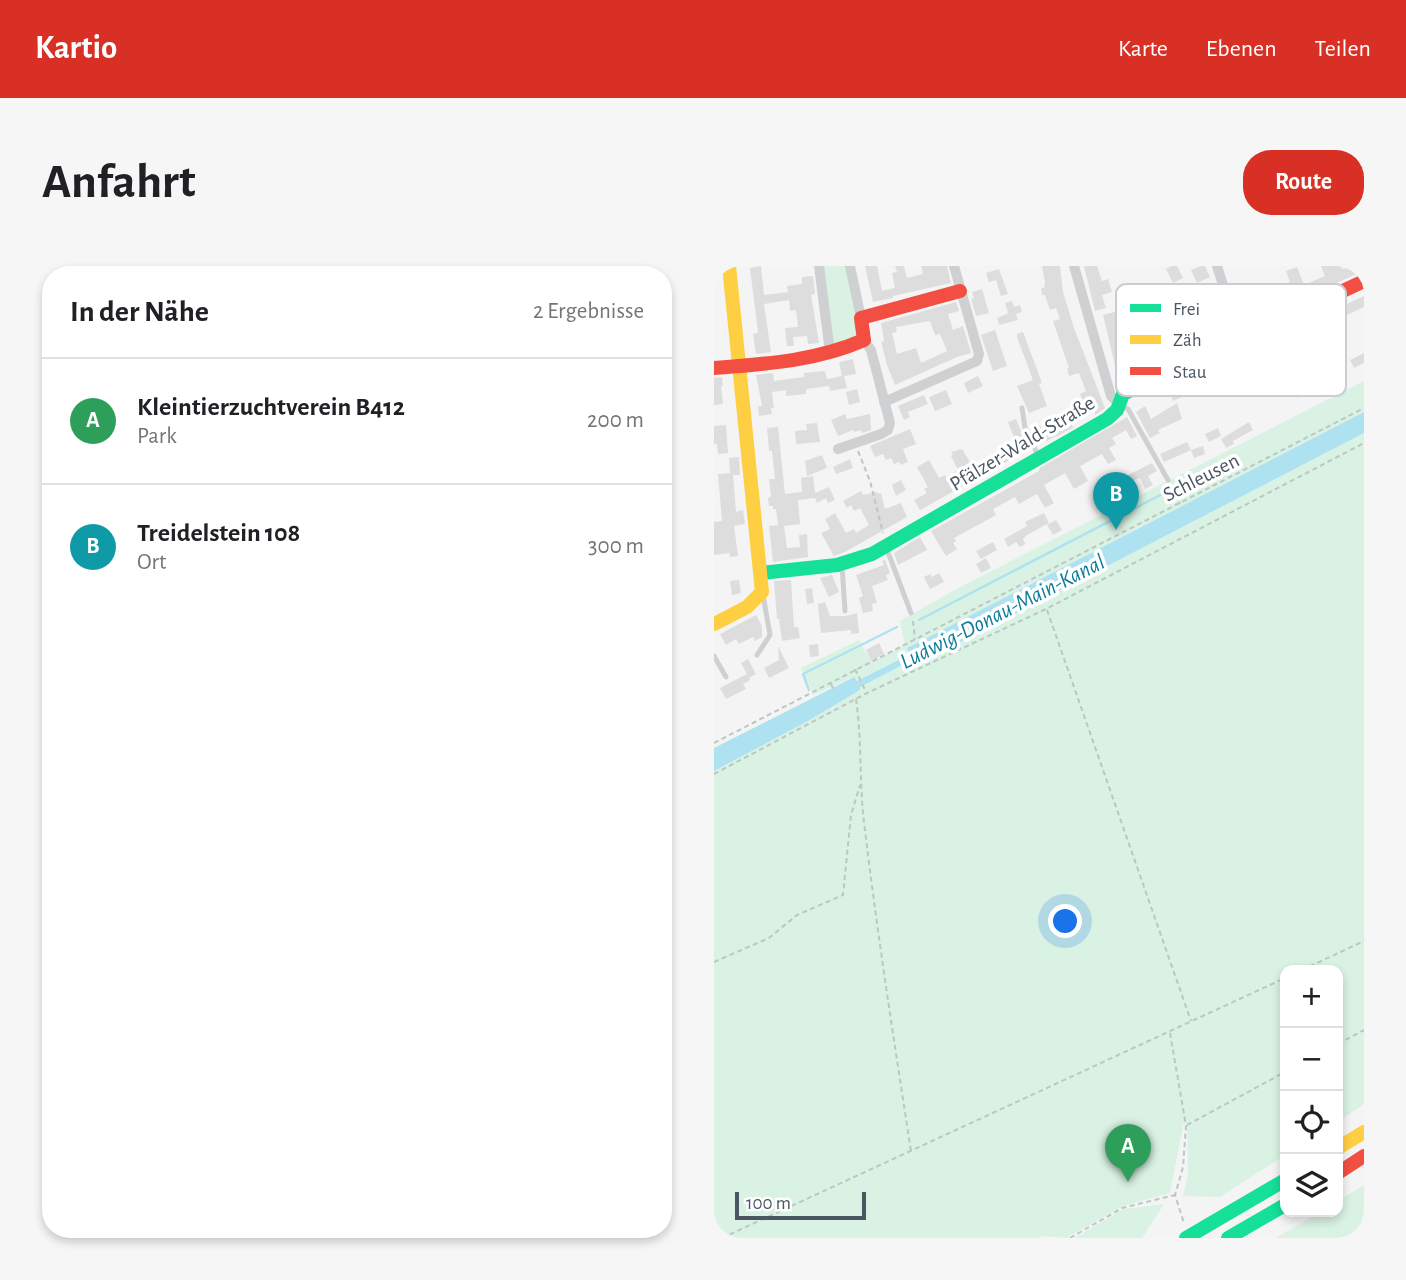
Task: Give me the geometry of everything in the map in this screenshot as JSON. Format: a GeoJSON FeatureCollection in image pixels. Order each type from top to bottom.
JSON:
{"type":"FeatureCollection","features":[{"type":"Feature","properties":{"kind":"main road"},"geometry":{"type":"LineString","coordinates":[[714,624],[750,606],[762,592],[729,266]]}},
{"type":"Feature","properties":{"kind":"main road","name":"Pfälzer-Wald-Straße"},"geometry":{"type":"LineString","coordinates":[[1346,289],[1364,281]]}},
{"type":"Feature","properties":{"kind":"main road"},"geometry":{"type":"LineString","coordinates":[[714,368],[800,360],[830,352],[864,340],[861,318],[960,291]]}},
{"type":"Feature","properties":{"kind":"main road","name":"Pfälzer-Wald-Straße"},"geometry":{"type":"LineString","coordinates":[[761,573],[842,564],[887,547],[1107,419],[1117,410],[1122,396]]}},
{"type":"Feature","properties":{"kind":"main road"},"geometry":{"type":"LineString","coordinates":[[1343,1145],[1364,1132]]}},
{"type":"Feature","properties":{"kind":"main road"},"geometry":{"type":"LineString","coordinates":[[1343,1170],[1364,1156]]}},
{"type":"Feature","properties":{"kind":"main road"},"geometry":{"type":"LineString","coordinates":[[1185,1231],[1280,1183]]}},
{"type":"Feature","properties":{"kind":"main road"},"geometry":{"type":"LineString","coordinates":[[1228,1238],[1280,1208]]}},
{"type":"Feature","properties":{"kind":"street"},"geometry":{"type":"LineString","coordinates":[[819,266],[830,352]]}},
{"type":"Feature","properties":{"kind":"street"},"geometry":{"type":"LineString","coordinates":[[850,266],[861,318]]}},
{"type":"Feature","properties":{"kind":"street"},"geometry":{"type":"LineString","coordinates":[[884,402],[976,360],[979,354],[954,266]]}},
{"type":"Feature","properties":{"kind":"street"},"geometry":{"type":"LineString","coordinates":[[1074,266],[1111,396],[1119,404]]}},
{"type":"Feature","properties":{"kind":"street"},"geometry":{"type":"LineString","coordinates":[[1217,266],[1223,284]]}},
{"type":"Feature","properties":{"kind":"street"},"geometry":{"type":"LineString","coordinates":[[838,449],[888,430],[890,423],[871,350],[864,340]]}},
{"type":"Feature","properties":{"kind":"lane"},"geometry":{"type":"LineString","coordinates":[[1119,404],[1128,409],[1168,480]]}},
{"type":"Feature","properties":{"kind":"lane"},"geometry":{"type":"LineString","coordinates":[[1022,408],[1026,428],[1040,458]]}},
{"type":"Feature","properties":{"kind":"lane"},"geometry":{"type":"LineString","coordinates":[[887,547],[911,613]]}},
{"type":"Feature","properties":{"kind":"lane"},"geometry":{"type":"LineString","coordinates":[[842,564],[845,611]]}},
{"type":"Feature","properties":{"kind":"lane"},"geometry":{"type":"LineString","coordinates":[[757,655],[770,635],[762,592]]}},
{"type":"Feature","properties":{"kind":"lane"},"geometry":{"type":"LineString","coordinates":[[714,656],[726,677]]}},
{"type":"Feature","properties":{"kind":"path","name":"Schleusen"},"geometry":{"type":"LineString","coordinates":[[714,743],[1364,408]]}},
{"type":"Feature","properties":{"kind":"path"},"geometry":{"type":"LineString","coordinates":[[714,774],[867,692],[1046,609],[1364,443]]}},
{"type":"Feature","properties":{"kind":"path"},"geometry":{"type":"LineString","coordinates":[[856,444],[870,481],[887,547]]}},
{"type":"Feature","properties":{"kind":"path"},"geometry":{"type":"LineString","coordinates":[[1168,480],[1180,504]]}},
{"type":"Feature","properties":{"kind":"path"},"geometry":{"type":"LineString","coordinates":[[1046,609],[1192,1022]]}},
{"type":"Feature","properties":{"kind":"path"},"geometry":{"type":"LineString","coordinates":[[911,613],[915,625],[915,640]]}},
{"type":"Feature","properties":{"kind":"path"},"geometry":{"type":"LineString","coordinates":[[855,669],[867,692]]}},
{"type":"Feature","properties":{"kind":"path"},"geometry":{"type":"LineString","coordinates":[[830,682],[834,690]]}},
{"type":"Feature","properties":{"kind":"path"},"geometry":{"type":"LineString","coordinates":[[856,699],[861,782],[877,931],[911,1152]]}},
{"type":"Feature","properties":{"kind":"path"},"geometry":{"type":"LineString","coordinates":[[714,962],[769,938],[797,915],[843,895],[851,816],[861,782]]}},
{"type":"Feature","properties":{"kind":"path"},"geometry":{"type":"LineString","coordinates":[[1313,965],[1364,941]]}},
{"type":"Feature","properties":{"kind":"path"},"geometry":{"type":"LineString","coordinates":[[722,1238],[1280,980]]}},
{"type":"Feature","properties":{"kind":"path"},"geometry":{"type":"LineString","coordinates":[[1343,1041],[1364,1030]]}},
{"type":"Feature","properties":{"kind":"path"},"geometry":{"type":"LineString","coordinates":[[1170,1032],[1186,1126],[1183,1167],[1175,1195],[1185,1231]]}},
{"type":"Feature","properties":{"kind":"path"},"geometry":{"type":"LineString","coordinates":[[1186,1126],[1280,1075]]}},
{"type":"Feature","properties":{"kind":"path"},"geometry":{"type":"LineString","coordinates":[[1070,1238],[1122,1208],[1175,1195]]}},
{"type":"Feature","properties":{"kind":"green space"},"geometry":{"type":"Polygon","coordinates":[[[823,266],[846,266],[858,332],[857,337],[835,346],[833,343],[823,266]]]}},
{"type":"Feature","properties":{"kind":"green space"},"geometry":{"type":"Polygon","coordinates":[[[1364,381],[1364,412],[913,645],[909,654],[857,681],[853,677],[814,695],[801,668],[859,640],[871,662],[905,645],[900,621],[960,587],[1335,396],[1346,396],[1346,390],[1364,381]]]}},
{"type":"Feature","properties":{"kind":"green space"},"geometry":{"type":"Polygon","coordinates":[[[1364,433],[1364,1104],[1343,1119],[1343,965],[1280,965],[1280,1158],[1220,1197],[1183,1196],[1188,1175],[1187,1123],[1183,1126],[1170,1193],[1123,1206],[1066,1238],[714,1238],[714,771],[808,721],[860,690],[860,687],[912,660],[916,665],[1364,433]]]}},
{"type":"Feature","properties":{"kind":"green space"},"geometry":{"type":"Polygon","coordinates":[[[1364,1185],[1364,1238],[1276,1238],[1312,1217],[1343,1217],[1343,1198],[1364,1185]]]}},
{"type":"Feature","properties":{"kind":"green space"},"geometry":{"type":"Polygon","coordinates":[[[1164,1204],[1142,1238],[1075,1238],[1123,1209],[1164,1204]]]}},
{"type":"Feature","properties":{"kind":"water","name":"Ludwig-Donau-Main-Kanal"},"geometry":{"type":"Polygon","coordinates":[[[1364,412],[1364,433],[916,665],[912,660],[860,687],[860,690],[808,721],[714,771],[714,748],[854,677],[857,681],[906,656],[909,653],[907,648],[1364,412]]]}},
{"type":"Feature","properties":{"kind":"building"},"geometry":{"type":"Polygon","coordinates":[[[761,266],[764,295],[788,292],[787,286],[802,284],[802,277],[813,276],[815,294],[811,295],[819,343],[808,344],[807,336],[793,337],[794,346],[787,346],[785,328],[798,327],[796,310],[790,311],[789,300],[764,304],[771,352],[756,354],[753,334],[758,333],[750,268],[761,266]]]}},
{"type":"Feature","properties":{"kind":"building"},"geometry":{"type":"Polygon","coordinates":[[[865,266],[877,266],[882,291],[895,288],[892,273],[897,272],[895,266],[904,266],[907,278],[923,274],[921,266],[947,266],[951,283],[873,302],[865,266]]]}},
{"type":"Feature","properties":{"kind":"building"},"geometry":{"type":"Polygon","coordinates":[[[1042,266],[1060,266],[1063,292],[1074,328],[1105,408],[1095,415],[1095,412],[1070,419],[1073,428],[1039,445],[1031,429],[1040,425],[1044,435],[1057,429],[1053,418],[1084,403],[1080,394],[1086,391],[1079,373],[1069,376],[1069,368],[1053,321],[1060,319],[1056,308],[1050,310],[1045,295],[1042,295],[1041,288],[1044,288],[1045,283],[1042,266]]]}},
{"type":"Feature","properties":{"kind":"building"},"geometry":{"type":"Polygon","coordinates":[[[1084,266],[1097,266],[1102,281],[1108,279],[1112,292],[1102,295],[1106,308],[1095,311],[1084,266]]]}},
{"type":"Feature","properties":{"kind":"building"},"geometry":{"type":"Polygon","coordinates":[[[1177,266],[1183,278],[1173,283],[1166,269],[1177,266]]]}},
{"type":"Feature","properties":{"kind":"building"},"geometry":{"type":"Polygon","coordinates":[[[1205,266],[1210,277],[1197,283],[1191,270],[1205,266]]]}},
{"type":"Feature","properties":{"kind":"building"},"geometry":{"type":"Polygon","coordinates":[[[1321,266],[1341,266],[1342,269],[1356,266],[1359,273],[1334,284],[1306,284],[1325,276],[1321,266]]]}},
{"type":"Feature","properties":{"kind":"building"},"geometry":{"type":"Polygon","coordinates":[[[1297,267],[1304,284],[1285,284],[1290,282],[1286,271],[1297,267]]]}},
{"type":"Feature","properties":{"kind":"building"},"geometry":{"type":"Polygon","coordinates":[[[999,269],[1008,294],[1001,296],[996,280],[989,282],[986,273],[999,269]]]}},
{"type":"Feature","properties":{"kind":"building"},"geometry":{"type":"Polygon","coordinates":[[[982,289],[989,313],[976,316],[971,299],[974,298],[972,292],[982,289]]]}},
{"type":"Feature","properties":{"kind":"building"},"geometry":{"type":"Polygon","coordinates":[[[1364,296],[1364,307],[1346,315],[1346,304],[1364,296]]]}},
{"type":"Feature","properties":{"kind":"building"},"geometry":{"type":"Polygon","coordinates":[[[1012,301],[1014,307],[1020,305],[1022,312],[1016,314],[1018,320],[999,325],[997,318],[1008,312],[1005,303],[1012,301]]]}},
{"type":"Feature","properties":{"kind":"building"},"geometry":{"type":"Polygon","coordinates":[[[956,302],[959,311],[948,314],[953,330],[963,326],[971,353],[895,385],[881,342],[884,341],[881,323],[956,302]],[[930,321],[896,327],[897,332],[892,333],[897,354],[916,348],[921,363],[947,351],[940,334],[935,335],[930,321]]]}},
{"type":"Feature","properties":{"kind":"building"},"geometry":{"type":"Polygon","coordinates":[[[1116,312],[1115,365],[1103,315],[1116,312]]]}},
{"type":"Feature","properties":{"kind":"building"},"geometry":{"type":"Polygon","coordinates":[[[995,330],[1007,366],[993,371],[981,335],[995,330]]]}},
{"type":"Feature","properties":{"kind":"building"},"geometry":{"type":"Polygon","coordinates":[[[1023,332],[1042,383],[1039,384],[1047,406],[1029,413],[1017,386],[1033,380],[1017,337],[1017,334],[1023,332]]]}},
{"type":"Feature","properties":{"kind":"building"},"geometry":{"type":"Polygon","coordinates":[[[1364,353],[1364,363],[1354,368],[1350,360],[1364,353]]]}},
{"type":"Feature","properties":{"kind":"building"},"geometry":{"type":"Polygon","coordinates":[[[853,359],[856,374],[844,376],[847,388],[830,391],[829,386],[806,389],[806,394],[786,396],[786,390],[772,392],[772,414],[759,416],[758,406],[762,406],[756,375],[773,373],[774,381],[825,371],[827,379],[842,376],[839,362],[853,359]]]}},
{"type":"Feature","properties":{"kind":"building"},"geometry":{"type":"Polygon","coordinates":[[[978,376],[983,386],[968,393],[964,383],[978,376]]]}},
{"type":"Feature","properties":{"kind":"building"},"geometry":{"type":"Polygon","coordinates":[[[722,377],[723,404],[714,405],[714,378],[722,377]]]}},
{"type":"Feature","properties":{"kind":"building"},"geometry":{"type":"Polygon","coordinates":[[[857,389],[860,402],[849,405],[846,392],[857,389]]]}},
{"type":"Feature","properties":{"kind":"building"},"geometry":{"type":"Polygon","coordinates":[[[946,390],[952,404],[935,411],[929,397],[946,390]]]}},
{"type":"Feature","properties":{"kind":"building"},"geometry":{"type":"Polygon","coordinates":[[[924,395],[928,404],[908,412],[910,417],[904,420],[898,406],[924,395]]]}},
{"type":"Feature","properties":{"kind":"building"},"geometry":{"type":"Polygon","coordinates":[[[1171,396],[1184,396],[1173,401],[1171,396]]]}},
{"type":"Feature","properties":{"kind":"building"},"geometry":{"type":"Polygon","coordinates":[[[1177,403],[1182,419],[1158,430],[1160,433],[1150,438],[1136,412],[1145,406],[1151,419],[1177,403]]]}},
{"type":"Feature","properties":{"kind":"building"},"geometry":{"type":"Polygon","coordinates":[[[845,414],[847,419],[870,414],[871,430],[862,433],[861,430],[853,430],[838,436],[831,420],[845,414]]]}},
{"type":"Feature","properties":{"kind":"building"},"geometry":{"type":"Polygon","coordinates":[[[1127,417],[1137,436],[1131,439],[1126,430],[1112,438],[1116,444],[1109,448],[1116,460],[1108,464],[1102,454],[1080,466],[1088,481],[1074,489],[1065,473],[1044,485],[1054,503],[1045,508],[1037,494],[1019,504],[1015,497],[993,509],[996,515],[954,538],[956,541],[953,543],[957,549],[946,556],[931,531],[1039,471],[1127,417]]]}},
{"type":"Feature","properties":{"kind":"building"},"geometry":{"type":"Polygon","coordinates":[[[1016,419],[1029,449],[920,510],[914,500],[927,493],[924,489],[928,487],[917,467],[929,460],[939,478],[945,475],[946,477],[958,470],[951,452],[962,449],[973,467],[1016,443],[1008,422],[1016,419]]]}},
{"type":"Feature","properties":{"kind":"building"},"geometry":{"type":"Polygon","coordinates":[[[1249,422],[1253,430],[1226,448],[1221,439],[1249,422]]]}},
{"type":"Feature","properties":{"kind":"building"},"geometry":{"type":"Polygon","coordinates":[[[817,423],[820,442],[796,444],[795,431],[807,430],[806,424],[817,423]]]}},
{"type":"Feature","properties":{"kind":"building"},"geometry":{"type":"Polygon","coordinates":[[[726,425],[728,453],[718,454],[717,444],[714,444],[714,426],[726,425]]]}},
{"type":"Feature","properties":{"kind":"building"},"geometry":{"type":"Polygon","coordinates":[[[778,427],[785,494],[802,492],[801,478],[813,476],[815,493],[829,487],[835,500],[828,503],[826,498],[817,503],[815,498],[798,500],[800,524],[784,526],[787,548],[800,547],[799,535],[807,534],[808,557],[773,562],[769,526],[778,525],[776,509],[769,506],[768,498],[771,497],[769,479],[775,479],[767,428],[778,427]]]}},
{"type":"Feature","properties":{"kind":"building"},"geometry":{"type":"Polygon","coordinates":[[[1218,428],[1221,436],[1209,442],[1205,434],[1218,428]]]}},
{"type":"Feature","properties":{"kind":"building"},"geometry":{"type":"Polygon","coordinates":[[[910,429],[916,444],[903,449],[908,462],[894,464],[891,458],[886,460],[883,454],[875,457],[870,446],[910,429]]]}},
{"type":"Feature","properties":{"kind":"building"},"geometry":{"type":"Polygon","coordinates":[[[1187,442],[1191,450],[1164,462],[1160,454],[1187,442]]]}},
{"type":"Feature","properties":{"kind":"building"},"geometry":{"type":"Polygon","coordinates":[[[1203,446],[1205,454],[1194,458],[1191,450],[1203,446]]]}},
{"type":"Feature","properties":{"kind":"building"},"geometry":{"type":"Polygon","coordinates":[[[822,455],[827,468],[807,476],[805,461],[822,455]]]}},
{"type":"Feature","properties":{"kind":"building"},"geometry":{"type":"Polygon","coordinates":[[[739,457],[740,475],[733,475],[736,512],[743,510],[745,524],[734,526],[738,556],[730,557],[730,553],[714,555],[714,522],[722,521],[718,474],[730,473],[729,458],[739,457]]]}},
{"type":"Feature","properties":{"kind":"building"},"geometry":{"type":"Polygon","coordinates":[[[850,459],[853,468],[836,474],[833,467],[850,459]]]}},
{"type":"Feature","properties":{"kind":"building"},"geometry":{"type":"Polygon","coordinates":[[[1152,463],[1157,471],[1148,476],[1153,485],[1145,489],[1140,478],[1131,481],[1128,475],[1152,463]]]}},
{"type":"Feature","properties":{"kind":"building"},"geometry":{"type":"Polygon","coordinates":[[[901,480],[906,490],[896,496],[892,485],[901,480]]]}},
{"type":"Feature","properties":{"kind":"building"},"geometry":{"type":"Polygon","coordinates":[[[861,491],[863,495],[881,493],[885,509],[901,503],[907,517],[834,556],[821,533],[830,529],[825,519],[835,513],[846,533],[854,529],[856,533],[869,525],[860,508],[854,511],[851,505],[847,508],[843,501],[861,491]]]}},
{"type":"Feature","properties":{"kind":"building"},"geometry":{"type":"Polygon","coordinates":[[[1044,513],[1049,523],[1027,535],[1023,539],[1025,544],[1020,547],[1016,542],[1008,547],[1004,539],[1027,526],[1025,522],[1044,513]]]}},
{"type":"Feature","properties":{"kind":"building"},"geometry":{"type":"Polygon","coordinates":[[[1056,520],[1062,530],[1053,535],[1047,525],[1056,520]]]}},
{"type":"Feature","properties":{"kind":"building"},"geometry":{"type":"Polygon","coordinates":[[[920,537],[927,550],[898,565],[894,553],[920,537]]]}},
{"type":"Feature","properties":{"kind":"building"},"geometry":{"type":"Polygon","coordinates":[[[993,542],[997,550],[981,559],[976,551],[993,542]]]}},
{"type":"Feature","properties":{"kind":"building"},"geometry":{"type":"Polygon","coordinates":[[[986,558],[991,568],[981,573],[976,564],[986,558]]]}},
{"type":"Feature","properties":{"kind":"building"},"geometry":{"type":"Polygon","coordinates":[[[885,560],[890,573],[886,575],[888,580],[872,586],[877,603],[872,604],[873,611],[863,613],[859,598],[863,596],[856,575],[884,565],[882,561],[885,560]]]}},
{"type":"Feature","properties":{"kind":"building"},"geometry":{"type":"Polygon","coordinates":[[[939,573],[944,582],[930,589],[924,577],[939,573]]]}},
{"type":"Feature","properties":{"kind":"building"},"geometry":{"type":"Polygon","coordinates":[[[832,575],[839,592],[829,597],[820,578],[832,575]]]}},
{"type":"Feature","properties":{"kind":"building"},"geometry":{"type":"Polygon","coordinates":[[[739,580],[741,593],[732,595],[730,581],[739,580]]]}},
{"type":"Feature","properties":{"kind":"building"},"geometry":{"type":"Polygon","coordinates":[[[791,580],[794,627],[798,627],[800,638],[782,641],[774,581],[791,580]]]}},
{"type":"Feature","properties":{"kind":"building"},"geometry":{"type":"Polygon","coordinates":[[[812,588],[814,603],[807,604],[805,589],[812,588]]]}},
{"type":"Feature","properties":{"kind":"building"},"geometry":{"type":"Polygon","coordinates":[[[825,602],[830,616],[857,613],[859,633],[851,634],[851,630],[821,633],[818,604],[825,602]]]}},
{"type":"Feature","properties":{"kind":"building"},"geometry":{"type":"Polygon","coordinates":[[[756,615],[762,626],[762,637],[755,641],[753,637],[739,644],[736,639],[726,645],[720,634],[756,615]]]}},
{"type":"Feature","properties":{"kind":"building"},"geometry":{"type":"Polygon","coordinates":[[[879,643],[884,654],[871,661],[866,650],[879,643]]]}},
{"type":"Feature","properties":{"kind":"building"},"geometry":{"type":"Polygon","coordinates":[[[818,644],[819,656],[810,657],[809,645],[818,644]]]}},
{"type":"Feature","properties":{"kind":"building"},"geometry":{"type":"Polygon","coordinates":[[[778,646],[789,668],[769,678],[764,668],[779,660],[778,646]]]}},
{"type":"Feature","properties":{"kind":"building"},"geometry":{"type":"Polygon","coordinates":[[[748,659],[756,674],[749,678],[741,663],[748,659]]]}},
{"type":"Feature","properties":{"kind":"building"},"geometry":{"type":"Polygon","coordinates":[[[747,674],[750,680],[743,684],[746,689],[726,699],[720,688],[747,674]]]}},
{"type":"Feature","properties":{"kind":"waterway"},"geometry":{"type":"LineString","coordinates":[[919,620],[1168,491]]}},
{"type":"Feature","properties":{"kind":"waterway"},"geometry":{"type":"LineString","coordinates":[[809,690],[803,674],[897,627]]}},
{"type":"Feature","properties":{"kind":"traffic: fast"},"geometry":{"type":"LineString","coordinates":[[761,573],[837,565],[872,554],[1107,419],[1117,410],[1122,396]]}},
{"type":"Feature","properties":{"kind":"traffic: fast"},"geometry":{"type":"LineString","coordinates":[[1186,1238],[1280,1183]]}},
{"type":"Feature","properties":{"kind":"traffic: fast"},"geometry":{"type":"LineString","coordinates":[[1228,1238],[1280,1208]]}},
{"type":"Feature","properties":{"kind":"traffic: slow"},"geometry":{"type":"LineString","coordinates":[[714,624],[747,607],[762,592],[729,266]]}},
{"type":"Feature","properties":{"kind":"traffic: slow"},"geometry":{"type":"LineString","coordinates":[[1343,1145],[1364,1132]]}},
{"type":"Feature","properties":{"kind":"traffic: jam"},"geometry":{"type":"LineString","coordinates":[[1346,289],[1364,281]]}},
{"type":"Feature","properties":{"kind":"traffic: jam"},"geometry":{"type":"LineString","coordinates":[[714,368],[753,365],[828,353],[864,340],[861,318],[960,291]]}},
{"type":"Feature","properties":{"kind":"traffic: jam"},"geometry":{"type":"LineString","coordinates":[[1343,1170],[1364,1156]]}},
{"type":"Feature","properties":{"kind":"place","name":"Treidelstein 108"},"geometry":{"type":"Point","coordinates":[1116,530]}},
{"type":"Feature","properties":{"kind":"place","name":"Kleintierzuchtverein B412"},"geometry":{"type":"Point","coordinates":[1128,1182]}}]}
